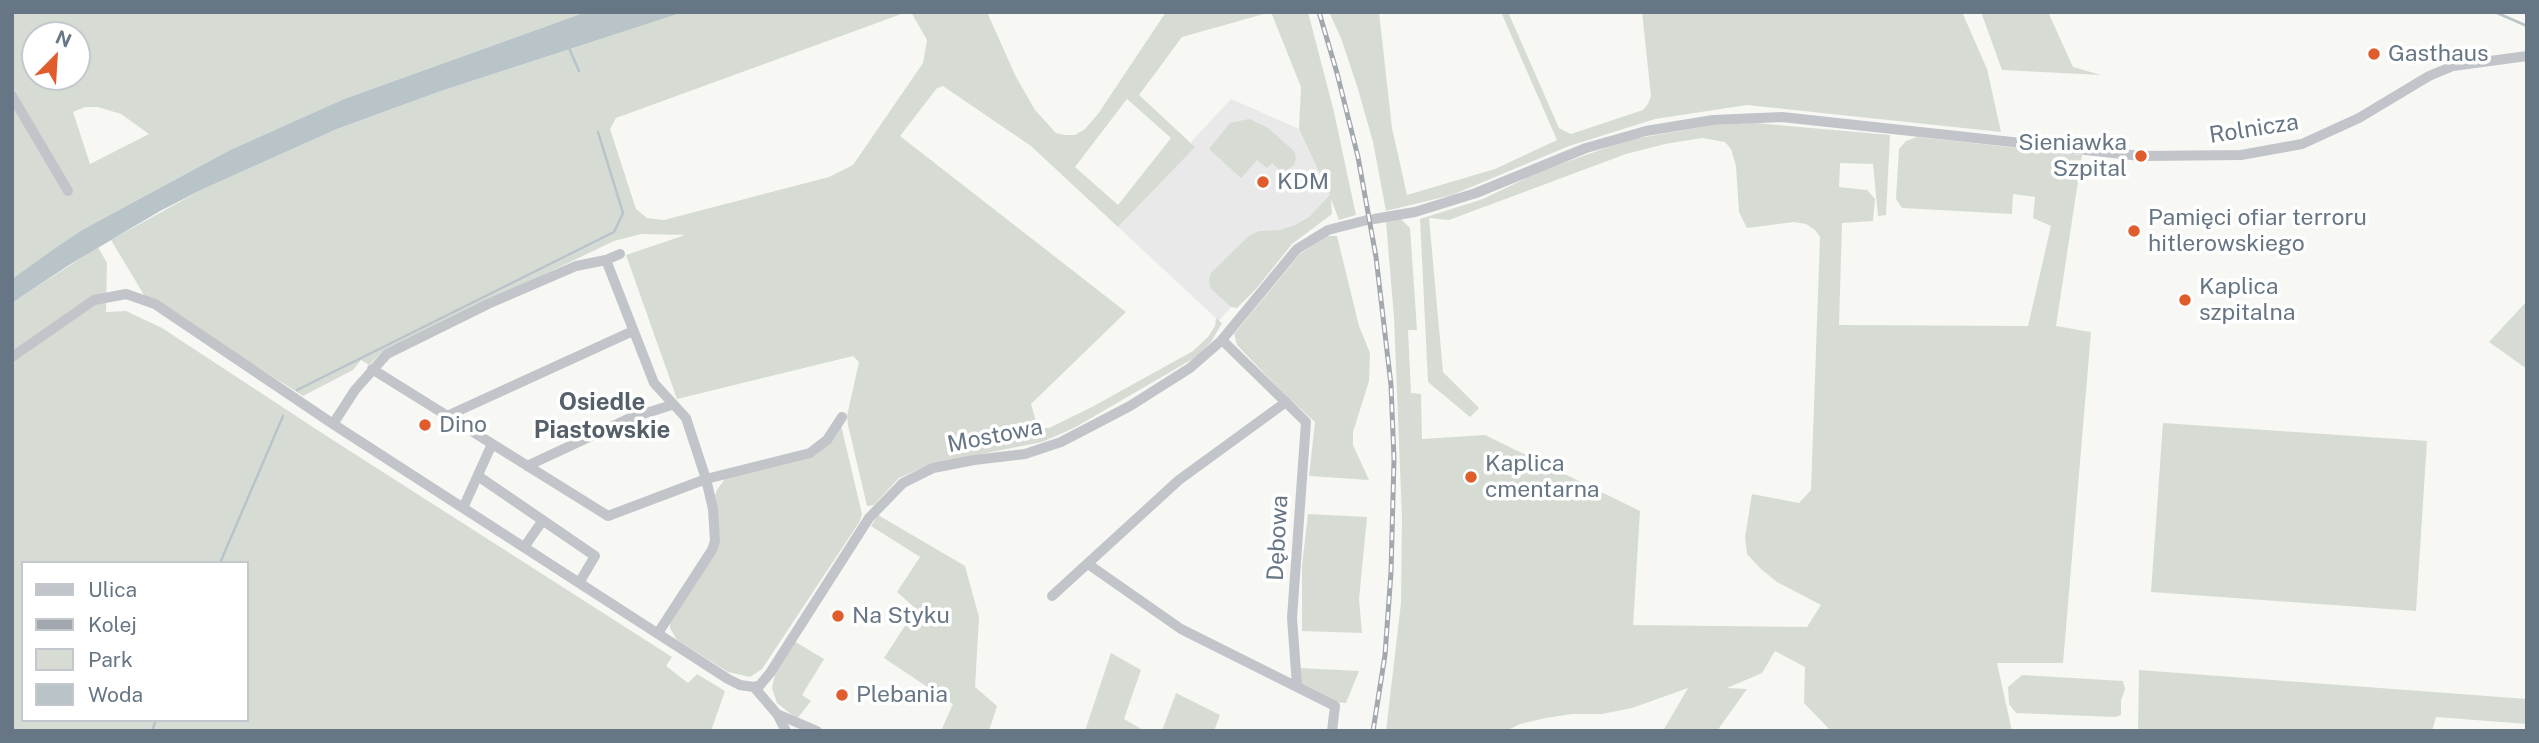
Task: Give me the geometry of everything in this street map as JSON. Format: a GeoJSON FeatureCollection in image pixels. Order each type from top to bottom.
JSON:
{"type":"FeatureCollection","features":[{"type":"Feature","properties":{"kind":"street","name":"Rolnicza"},"geometry":{"type":"LineString","coordinates":[[1366,220],[1415,212],[1476,193],[1586,148],[1610,141],[1646,131],[1713,120],[1782,117],[2141,156],[2241,155],[2302,144],[2360,118],[2429,76],[2453,66],[2527,56]]}},
{"type":"Feature","properties":{"kind":"street"},"geometry":{"type":"LineString","coordinates":[[12,96],[68,191]]}},
{"type":"Feature","properties":{"kind":"street","name":"Mostowa"},"geometry":{"type":"LineString","coordinates":[[754,687],[760,685],[770,673],[869,518],[904,483],[933,468],[1025,454],[1061,442],[1130,406],[1190,369],[1222,340],[1297,249],[1328,230],[1366,220]]}},
{"type":"Feature","properties":{"kind":"street"},"geometry":{"type":"LineString","coordinates":[[333,424],[355,390],[387,354],[488,304],[576,266],[606,260],[620,254]]}},
{"type":"Feature","properties":{"kind":"street"},"geometry":{"type":"LineString","coordinates":[[606,260],[654,383],[686,418],[713,509],[715,541],[707,559],[658,634]]}},
{"type":"Feature","properties":{"kind":"street"},"geometry":{"type":"LineString","coordinates":[[12,357],[94,300],[126,294],[155,304],[333,424],[728,679],[740,685],[754,687],[777,714],[786,731]]}},
{"type":"Feature","properties":{"kind":"street"},"geometry":{"type":"LineString","coordinates":[[447,415],[633,331]]}},
{"type":"Feature","properties":{"kind":"street","name":"Dębowa"},"geometry":{"type":"LineString","coordinates":[[1222,340],[1306,422],[1292,618],[1297,685]]}},
{"type":"Feature","properties":{"kind":"street"},"geometry":{"type":"LineString","coordinates":[[373,369],[608,516],[706,479],[810,453],[827,440],[842,417]]}},
{"type":"Feature","properties":{"kind":"street"},"geometry":{"type":"LineString","coordinates":[[1052,596],[1179,480],[1286,402]]}},
{"type":"Feature","properties":{"kind":"street"},"geometry":{"type":"LineString","coordinates":[[527,466],[630,418],[672,405]]}},
{"type":"Feature","properties":{"kind":"street"},"geometry":{"type":"LineString","coordinates":[[463,508],[492,444]]}},
{"type":"Feature","properties":{"kind":"street"},"geometry":{"type":"LineString","coordinates":[[478,476],[595,556],[579,583]]}},
{"type":"Feature","properties":{"kind":"street"},"geometry":{"type":"LineString","coordinates":[[525,546],[543,520]]}},
{"type":"Feature","properties":{"kind":"street"},"geometry":{"type":"LineString","coordinates":[[1088,564],[1181,629],[1335,706],[1332,731]]}},
{"type":"Feature","properties":{"kind":"street"},"geometry":{"type":"LineString","coordinates":[[777,714],[817,731]]}},
{"type":"Feature","properties":{"kind":"shaded area"},"geometry":{"type":"Polygon","coordinates":[[[1231,99],[1299,129],[1331,195],[1309,217],[1295,225],[1279,230],[1259,231],[1211,289],[1231,307],[1219,321],[1118,227],[1194,147],[1191,142],[1231,99]]]}},
{"type":"Feature","properties":{"kind":"green space"},"geometry":{"type":"Polygon","coordinates":[[[12,12],[586,12],[344,99],[230,150],[82,230],[12,279],[12,12]],[[85,107],[73,112],[90,164],[149,134],[121,114],[98,107],[85,107]]]}},
{"type":"Feature","properties":{"kind":"green space"},"geometry":{"type":"Polygon","coordinates":[[[684,12],[907,12],[616,118],[610,129],[636,209],[647,218],[664,220],[829,177],[853,165],[923,63],[927,40],[911,12],[987,12],[1015,75],[1035,110],[1056,133],[1075,135],[1085,129],[1098,114],[1166,12],[1271,12],[1182,37],[1139,95],[1195,147],[1118,227],[1031,146],[943,86],[937,88],[900,136],[1126,312],[1031,404],[1038,428],[1049,428],[1092,407],[1193,351],[1208,337],[1215,326],[1216,318],[1222,323],[1211,342],[1196,357],[1074,428],[1042,442],[931,464],[899,478],[874,505],[867,506],[847,416],[859,362],[853,356],[677,399],[626,255],[685,235],[641,234],[614,241],[381,353],[369,365],[361,360],[353,370],[303,396],[144,295],[111,240],[201,190],[337,129],[441,91],[684,12]],[[1127,99],[1075,167],[1118,205],[1171,138],[1127,99]]]}},
{"type":"Feature","properties":{"kind":"green space"},"geometry":{"type":"Polygon","coordinates":[[[1271,12],[1308,12],[1334,112],[1356,215],[1339,220],[1331,199],[1332,214],[1292,244],[1256,289],[1237,308],[1231,307],[1211,289],[1211,273],[1249,236],[1259,231],[1279,230],[1295,225],[1309,217],[1330,195],[1299,129],[1301,87],[1271,12]]]}},
{"type":"Feature","properties":{"kind":"green space"},"geometry":{"type":"Polygon","coordinates":[[[1329,12],[1379,12],[1392,128],[1407,195],[1495,169],[1557,140],[1501,12],[1508,12],[1559,128],[1571,134],[1643,110],[1648,104],[1651,96],[1642,12],[1962,12],[1987,69],[2001,132],[1747,105],[1655,119],[1569,146],[1452,195],[1386,211],[1373,142],[1358,89],[1329,12]]]}},
{"type":"Feature","properties":{"kind":"green space"},"geometry":{"type":"Polygon","coordinates":[[[1981,12],[2048,12],[2073,67],[2101,75],[2002,70],[1981,12]]]}},
{"type":"Feature","properties":{"kind":"green space"},"geometry":{"type":"Polygon","coordinates":[[[1249,119],[1268,128],[1294,151],[1294,165],[1286,171],[1283,168],[1280,171],[1272,163],[1267,168],[1257,160],[1241,178],[1209,149],[1230,123],[1249,119]]]}},
{"type":"Feature","properties":{"kind":"green space"},"geometry":{"type":"Polygon","coordinates":[[[1755,123],[1890,135],[1886,215],[1878,216],[1873,164],[1840,163],[1839,187],[1867,190],[1875,199],[1873,221],[1842,223],[1839,325],[2028,326],[2051,226],[2033,218],[2035,197],[2013,194],[2012,214],[1902,208],[1896,199],[1899,149],[1906,141],[1917,137],[2082,155],[2056,326],[2091,332],[2063,663],[1997,663],[2012,731],[1831,731],[1804,703],[1805,667],[1775,651],[1762,673],[1727,688],[1747,689],[1717,731],[1663,731],[1688,688],[1632,708],[1602,714],[1572,714],[1546,718],[1520,724],[1506,731],[1386,731],[1401,603],[1402,518],[1394,317],[1386,222],[1401,219],[1410,228],[1417,330],[1408,330],[1411,393],[1421,394],[1422,439],[1485,435],[1640,511],[1633,625],[1807,627],[1821,605],[1777,582],[1761,569],[1747,554],[1745,537],[1752,494],[1799,503],[1811,490],[1820,237],[1806,224],[1794,222],[1747,228],[1739,212],[1736,166],[1731,149],[1725,142],[1702,138],[1626,154],[1449,220],[1429,218],[1443,372],[1479,408],[1470,417],[1428,382],[1420,219],[1483,199],[1541,171],[1628,140],[1713,125],[1755,123]]]}},
{"type":"Feature","properties":{"kind":"green space"},"geometry":{"type":"Polygon","coordinates":[[[1326,236],[1337,236],[1359,326],[1370,353],[1369,381],[1353,432],[1353,445],[1369,480],[1309,476],[1315,422],[1237,345],[1234,334],[1300,254],[1326,236]]]}},
{"type":"Feature","properties":{"kind":"green space"},"geometry":{"type":"Polygon","coordinates":[[[98,247],[107,263],[106,312],[126,311],[162,328],[672,657],[666,666],[688,683],[697,674],[725,691],[711,731],[12,731],[12,303],[98,247]]]}},
{"type":"Feature","properties":{"kind":"green space"},"geometry":{"type":"Polygon","coordinates":[[[2527,301],[2527,369],[2489,342],[2527,301]]]}},
{"type":"Feature","properties":{"kind":"green space"},"geometry":{"type":"Polygon","coordinates":[[[2163,423],[2427,441],[2416,611],[2151,592],[2163,423]]]}},
{"type":"Feature","properties":{"kind":"green space"},"geometry":{"type":"Polygon","coordinates":[[[841,425],[862,514],[860,521],[762,669],[750,677],[728,672],[677,640],[670,628],[670,622],[720,542],[715,496],[717,490],[726,477],[816,455],[841,425]]]}},
{"type":"Feature","properties":{"kind":"green space"},"geometry":{"type":"Polygon","coordinates":[[[1308,514],[1367,517],[1359,599],[1362,633],[1302,631],[1302,565],[1308,514]]]}},
{"type":"Feature","properties":{"kind":"green space"},"geometry":{"type":"Polygon","coordinates":[[[878,515],[965,566],[979,617],[975,687],[997,706],[989,731],[941,731],[953,704],[884,658],[916,609],[897,592],[920,557],[871,526],[878,515]]]}},
{"type":"Feature","properties":{"kind":"green space"},"geometry":{"type":"Polygon","coordinates":[[[794,641],[824,659],[802,695],[811,701],[797,719],[777,703],[772,688],[776,670],[794,641]]]}},
{"type":"Feature","properties":{"kind":"green space"},"geometry":{"type":"Polygon","coordinates":[[[1111,653],[1141,670],[1124,719],[1145,731],[1085,731],[1111,653]]]}},
{"type":"Feature","properties":{"kind":"green space"},"geometry":{"type":"Polygon","coordinates":[[[1299,668],[1359,671],[1346,703],[1335,702],[1300,684],[1299,668]]]}},
{"type":"Feature","properties":{"kind":"green space"},"geometry":{"type":"Polygon","coordinates":[[[2139,670],[2527,699],[2527,724],[2436,717],[2432,731],[2138,731],[2139,670]]]}},
{"type":"Feature","properties":{"kind":"green space"},"geometry":{"type":"Polygon","coordinates":[[[2022,675],[2123,681],[2125,689],[2121,701],[2121,715],[2115,717],[2016,713],[2009,704],[2008,687],[2022,675]]]}},
{"type":"Feature","properties":{"kind":"green space"},"geometry":{"type":"Polygon","coordinates":[[[1176,693],[1220,715],[1214,731],[1162,731],[1176,693]]]}},
{"type":"Feature","properties":{"kind":"water"},"geometry":{"type":"Polygon","coordinates":[[[586,12],[684,12],[441,91],[337,129],[160,211],[69,265],[12,303],[12,279],[54,249],[82,230],[230,150],[344,99],[586,12]]]}},
{"type":"Feature","properties":{"kind":"waterway"},"geometry":{"type":"LineString","coordinates":[[2495,12],[2527,26]]}},
{"type":"Feature","properties":{"kind":"waterway"},"geometry":{"type":"LineString","coordinates":[[569,48],[579,71]]}},
{"type":"Feature","properties":{"kind":"waterway"},"geometry":{"type":"LineString","coordinates":[[297,390],[614,232],[623,213],[598,132]]}},
{"type":"Feature","properties":{"kind":"waterway"},"geometry":{"type":"LineString","coordinates":[[221,561],[283,416]]}},
{"type":"Feature","properties":{"kind":"waterway"},"geometry":{"type":"LineString","coordinates":[[152,731],[155,722]]}},
{"type":"Feature","properties":{"kind":"railway"},"geometry":{"type":"LineString","coordinates":[[1319,12],[1358,157],[1376,257],[1391,385],[1394,459],[1391,572],[1385,655],[1373,731]]}},
{"type":"Feature","properties":{"kind":"place","name":"Gasthaus"},"geometry":{"type":"Point","coordinates":[2374,54]}},
{"type":"Feature","properties":{"kind":"place","name":"Sieniawka Szpital"},"geometry":{"type":"Point","coordinates":[2141,156]}},
{"type":"Feature","properties":{"kind":"place","name":"KDM"},"geometry":{"type":"Point","coordinates":[1263,182]}},
{"type":"Feature","properties":{"kind":"place","name":"Pamięci ofiar terroru hitlerowskiego"},"geometry":{"type":"Point","coordinates":[2134,231]}},
{"type":"Feature","properties":{"kind":"place","name":"Kaplica szpitalna"},"geometry":{"type":"Point","coordinates":[2185,300]}},
{"type":"Feature","properties":{"kind":"place","name":"Dino"},"geometry":{"type":"Point","coordinates":[425,425]}},
{"type":"Feature","properties":{"kind":"place","name":"Kaplica cmentarna"},"geometry":{"type":"Point","coordinates":[1471,477]}},
{"type":"Feature","properties":{"kind":"place","name":"Na Styku"},"geometry":{"type":"Point","coordinates":[838,616]}},
{"type":"Feature","properties":{"kind":"place","name":"Plebania"},"geometry":{"type":"Point","coordinates":[842,695]}},
{"type":"Feature","properties":{"kind":"district","name":"Osiedle Piastowskie"},"geometry":{"type":"Point","coordinates":[602,417]}}]}
